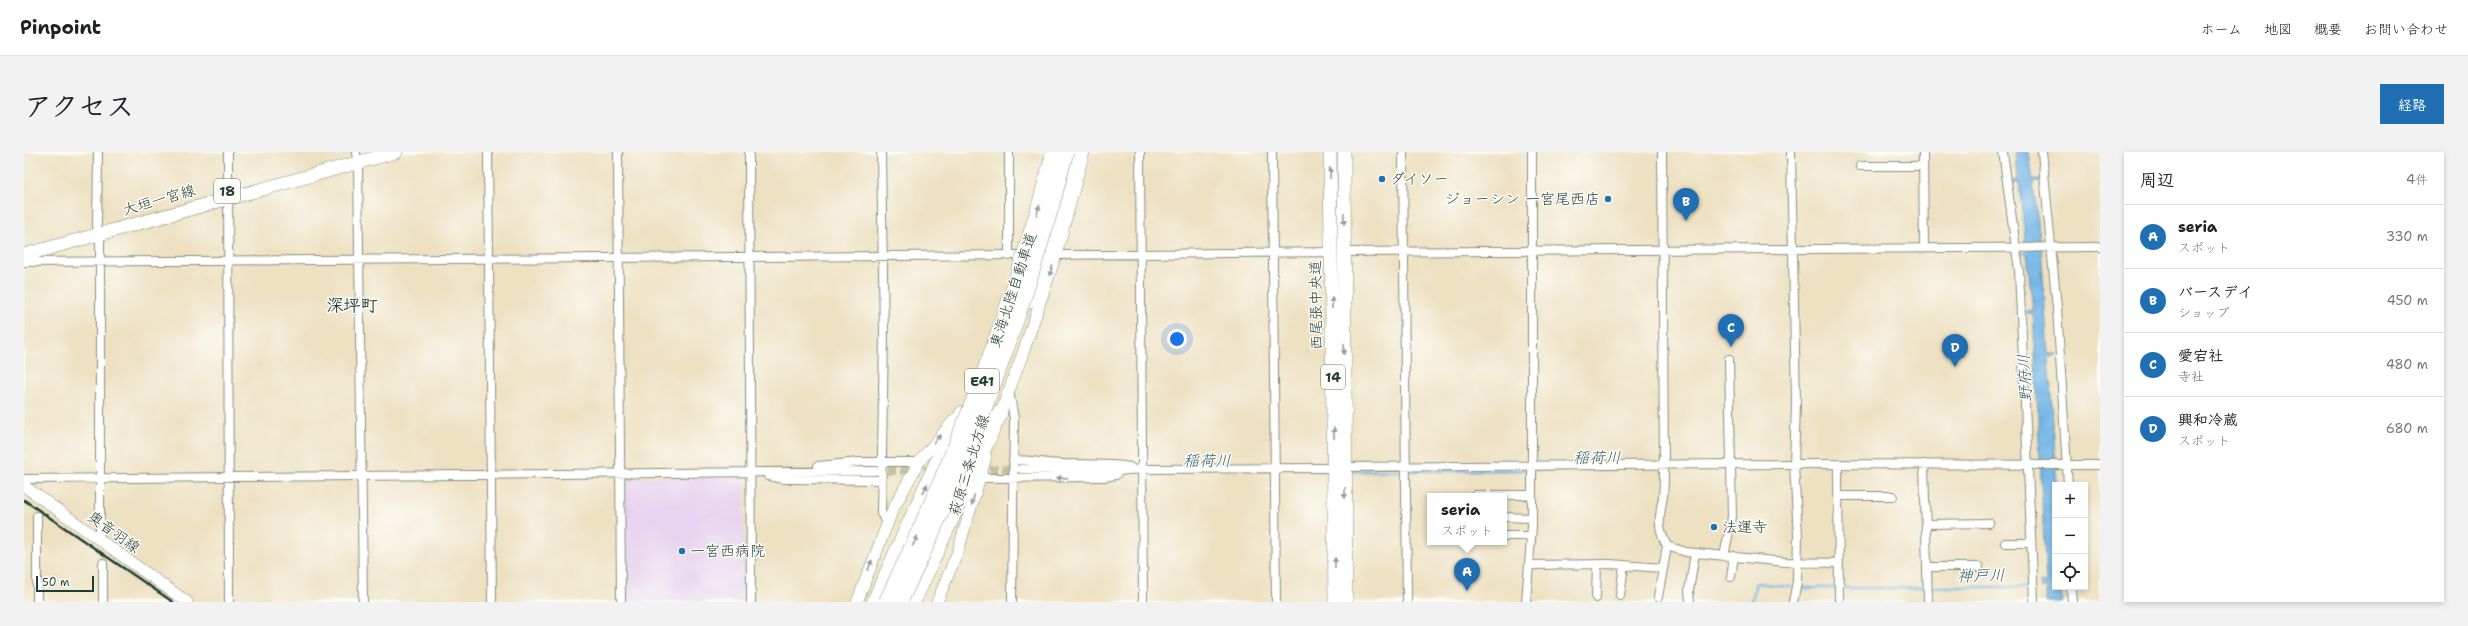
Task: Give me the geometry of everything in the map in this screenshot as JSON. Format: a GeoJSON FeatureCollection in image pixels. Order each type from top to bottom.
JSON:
{"type":"FeatureCollection","features":[{"type":"Feature","properties":{"kind":"highway","name":"東海北陸自動車道"},"geometry":{"type":"LineString","coordinates":[[886,602],[942,482],[982,382],[1018,279],[1054,152]]}},
{"type":"Feature","properties":{"kind":"highway","name":"東海北陸自動車道"},"geometry":{"type":"LineString","coordinates":[[900,602],[953,486],[994,385],[1029,283],[1066,152]]}},
{"type":"Feature","properties":{"kind":"highway"},"geometry":{"type":"LineString","coordinates":[[874,602],[940,458],[966,407]]}},
{"type":"Feature","properties":{"kind":"highway"},"geometry":{"type":"LineString","coordinates":[[913,602],[1000,413]]}},
{"type":"Feature","properties":{"kind":"main road","name":"大垣一宮線"},"geometry":{"type":"LineString","coordinates":[[24,247],[98,230],[228,194],[359,155],[396,152]]}},
{"type":"Feature","properties":{"kind":"main road","name":"萩原三条北方線"},"geometry":{"type":"LineString","coordinates":[[857,602],[886,522],[920,462],[966,407],[998,361],[1017,328],[1051,255],[1074,152]]}},
{"type":"Feature","properties":{"kind":"main road","name":"萩原三条北方線"},"geometry":{"type":"LineString","coordinates":[[936,602],[958,551],[1000,413],[1009,390],[1084,152]]}},
{"type":"Feature","properties":{"kind":"main road","name":"西尾張中央道"},"geometry":{"type":"LineString","coordinates":[[1330,152],[1338,252]]}},
{"type":"Feature","properties":{"kind":"main road","name":"西尾張中央道"},"geometry":{"type":"LineString","coordinates":[[1344,152],[1338,252],[1340,467],[1346,602]]}},
{"type":"Feature","properties":{"kind":"main road","name":"大垣一宮線"},"geometry":{"type":"LineString","coordinates":[[24,255],[98,230]]}},
{"type":"Feature","properties":{"kind":"main road","name":"西尾張中央道"},"geometry":{"type":"LineString","coordinates":[[1335,602],[1340,467]]}},
{"type":"Feature","properties":{"kind":"main road","name":"奥音羽線"},"geometry":{"type":"LineString","coordinates":[[24,486],[186,602]]}},
{"type":"Feature","properties":{"kind":"street"},"geometry":{"type":"LineString","coordinates":[[98,152],[101,478],[100,540]]}},
{"type":"Feature","properties":{"kind":"street"},"geometry":{"type":"LineString","coordinates":[[228,152],[231,476],[229,602]]}},
{"type":"Feature","properties":{"kind":"street"},"geometry":{"type":"LineString","coordinates":[[488,152],[492,602]]}},
{"type":"Feature","properties":{"kind":"street"},"geometry":{"type":"LineString","coordinates":[[618,152],[620,258],[621,602]]}},
{"type":"Feature","properties":{"kind":"street"},"geometry":{"type":"LineString","coordinates":[[748,152],[751,257],[749,473],[750,602]]}},
{"type":"Feature","properties":{"kind":"street"},"geometry":{"type":"LineString","coordinates":[[881,152],[881,257],[884,334],[881,514],[886,522]]}},
{"type":"Feature","properties":{"kind":"street"},"geometry":{"type":"LineString","coordinates":[[1009,152],[1010,256]]}},
{"type":"Feature","properties":{"kind":"street"},"geometry":{"type":"LineString","coordinates":[[1140,152],[1142,255],[1143,602]]}},
{"type":"Feature","properties":{"kind":"street"},"geometry":{"type":"LineString","coordinates":[[1272,152],[1276,602]]}},
{"type":"Feature","properties":{"kind":"street"},"geometry":{"type":"LineString","coordinates":[[1403,152],[1407,602]]}},
{"type":"Feature","properties":{"kind":"street"},"geometry":{"type":"LineString","coordinates":[[1526,602],[1530,565],[1532,518],[1532,152]]}},
{"type":"Feature","properties":{"kind":"street"},"geometry":{"type":"LineString","coordinates":[[1658,597],[1667,546],[1658,525],[1664,466],[1662,152]]}},
{"type":"Feature","properties":{"kind":"street"},"geometry":{"type":"LineString","coordinates":[[1791,152],[1796,403],[1794,465],[1798,562],[1793,602]]}},
{"type":"Feature","properties":{"kind":"street"},"geometry":{"type":"LineString","coordinates":[[1923,152],[1924,247]]}},
{"type":"Feature","properties":{"kind":"street"},"geometry":{"type":"LineString","coordinates":[[2003,152],[2019,271],[2031,464],[2031,543],[2034,602]]}},
{"type":"Feature","properties":{"kind":"street"},"geometry":{"type":"LineString","coordinates":[[2042,152],[2053,248],[2065,464],[2068,482]]}},
{"type":"Feature","properties":{"kind":"street"},"geometry":{"type":"LineString","coordinates":[[359,155],[363,602]]}},
{"type":"Feature","properties":{"kind":"street"},"geometry":{"type":"LineString","coordinates":[[1860,166],[1923,166]]}},
{"type":"Feature","properties":{"kind":"street"},"geometry":{"type":"LineString","coordinates":[[24,262],[1142,255],[1274,252],[2016,246],[2053,248],[2100,247]]}},
{"type":"Feature","properties":{"kind":"street"},"geometry":{"type":"LineString","coordinates":[[1724,556],[1732,517],[1729,359]]}},
{"type":"Feature","properties":{"kind":"street"},"geometry":{"type":"LineString","coordinates":[[1009,390],[1014,418],[1012,602]]}},
{"type":"Feature","properties":{"kind":"street"},"geometry":{"type":"LineString","coordinates":[[1013,460],[1038,460],[1059,464],[1105,463],[1142,469]]}},
{"type":"Feature","properties":{"kind":"street"},"geometry":{"type":"LineString","coordinates":[[749,473],[792,467],[882,462],[920,462]]}},
{"type":"Feature","properties":{"kind":"street"},"geometry":{"type":"LineString","coordinates":[[1021,469],[1117,471],[1142,469],[1276,467],[1664,466],[1732,464],[1838,466],[1924,464],[2100,465]]}},
{"type":"Feature","properties":{"kind":"street"},"geometry":{"type":"LineString","coordinates":[[1924,464],[1928,602]]}},
{"type":"Feature","properties":{"kind":"street"},"geometry":{"type":"LineString","coordinates":[[1838,466],[1840,563],[1839,602]]}},
{"type":"Feature","properties":{"kind":"street"},"geometry":{"type":"LineString","coordinates":[[980,478],[1104,477],[1142,469]]}},
{"type":"Feature","properties":{"kind":"street"},"geometry":{"type":"LineString","coordinates":[[24,479],[874,471]]}},
{"type":"Feature","properties":{"kind":"street"},"geometry":{"type":"LineString","coordinates":[[749,473],[784,479],[881,480]]}},
{"type":"Feature","properties":{"kind":"street"},"geometry":{"type":"LineString","coordinates":[[1507,495],[1532,495]]}},
{"type":"Feature","properties":{"kind":"street"},"geometry":{"type":"LineString","coordinates":[[1839,496],[1893,496]]}},
{"type":"Feature","properties":{"kind":"street"},"geometry":{"type":"LineString","coordinates":[[37,516],[37,602]]}},
{"type":"Feature","properties":{"kind":"street"},"geometry":{"type":"LineString","coordinates":[[1507,517],[1532,518]]}},
{"type":"Feature","properties":{"kind":"street"},"geometry":{"type":"LineString","coordinates":[[1926,524],[1989,523]]}},
{"type":"Feature","properties":{"kind":"street"},"geometry":{"type":"LineString","coordinates":[[1507,536],[1531,536]]}},
{"type":"Feature","properties":{"kind":"street"},"geometry":{"type":"LineString","coordinates":[[2005,543],[2031,543]]}},
{"type":"Feature","properties":{"kind":"street"},"geometry":{"type":"LineString","coordinates":[[1667,546],[1695,553],[1724,556],[1798,562],[1840,563]]}},
{"type":"Feature","properties":{"kind":"street"},"geometry":{"type":"LineString","coordinates":[[1690,602],[1688,591],[1695,553]]}},
{"type":"Feature","properties":{"kind":"street"},"geometry":{"type":"LineString","coordinates":[[1731,577],[1734,556]]}},
{"type":"Feature","properties":{"kind":"street"},"geometry":{"type":"LineString","coordinates":[[103,563],[103,602]]}},
{"type":"Feature","properties":{"kind":"street"},"geometry":{"type":"LineString","coordinates":[[1530,565],[1597,564],[1662,568]]}},
{"type":"Feature","properties":{"kind":"street"},"geometry":{"type":"LineString","coordinates":[[1596,598],[1597,564]]}},
{"type":"Feature","properties":{"kind":"street"},"geometry":{"type":"LineString","coordinates":[[1620,596],[1624,565]]}},
{"type":"Feature","properties":{"kind":"street"},"geometry":{"type":"LineString","coordinates":[[1927,567],[1979,567]]}},
{"type":"Feature","properties":{"kind":"street"},"geometry":{"type":"LineString","coordinates":[[2071,590],[2072,602]]}},
{"type":"Feature","properties":{"kind":"shaded area","name":"一宮西病院"},"geometry":{"type":"Polygon","coordinates":[[[623,477],[744,477],[745,602],[624,602],[623,477]]]}},
{"type":"Feature","properties":{"kind":"water"},"geometry":{"type":"Polygon","coordinates":[[[2016,152],[2029,152],[2033,180],[2042,180],[2042,182],[2033,183],[2041,245],[2048,354],[2058,354],[2058,356],[2049,357],[2057,482],[2052,482],[2052,590],[2061,590],[2062,602],[2046,602],[2046,588],[2040,589],[2040,583],[2046,583],[2033,314],[2028,315],[2027,312],[2033,311],[2019,183],[2010,184],[2010,182],[2018,180],[2016,152]]]}},
{"type":"Feature","properties":{"kind":"waterway"},"geometry":{"type":"LineString","coordinates":[[2020,252],[2029,253]]}},
{"type":"Feature","properties":{"kind":"waterway","name":"稲荷川"},"geometry":{"type":"LineString","coordinates":[[1536,470],[1618,469]]}},
{"type":"Feature","properties":{"kind":"waterway","name":"稲荷川"},"geometry":{"type":"LineString","coordinates":[[1408,471],[1527,470]]}},
{"type":"Feature","properties":{"kind":"waterway","name":"稲荷川"},"geometry":{"type":"LineString","coordinates":[[1354,471],[1399,471]]}},
{"type":"Feature","properties":{"kind":"waterway","name":"稲荷川"},"geometry":{"type":"LineString","coordinates":[[1146,473],[1158,473]]}},
{"type":"Feature","properties":{"kind":"waterway","name":"神戸川"},"geometry":{"type":"LineString","coordinates":[[1752,602],[1755,585],[1757,583],[1791,587]]}},
{"type":"Feature","properties":{"kind":"waterway","name":"神戸川"},"geometry":{"type":"LineString","coordinates":[[1930,587],[2031,587]]}},
{"type":"Feature","properties":{"kind":"waterway","name":"神戸川"},"geometry":{"type":"LineString","coordinates":[[1798,588],[1836,588]]}},
{"type":"Feature","properties":{"kind":"waterway","name":"神戸川"},"geometry":{"type":"LineString","coordinates":[[1843,588],[1923,588]]}},
{"type":"Feature","properties":{"kind":"tunnel"},"geometry":{"type":"LineString","coordinates":[[978,470],[1020,469]]}},
{"type":"Feature","properties":{"kind":"tunnel"},"geometry":{"type":"LineString","coordinates":[[876,471],[936,470]]}},
{"type":"Feature","properties":{"kind":"railway"},"geometry":{"type":"LineString","coordinates":[[24,500],[173,602]]}},
{"type":"Feature","properties":{"kind":"place","name":"ダイソー"},"geometry":{"type":"Point","coordinates":[1382,179]}},
{"type":"Feature","properties":{"kind":"place","name":"ジョーシン 一宮尾西店"},"geometry":{"type":"Point","coordinates":[1608,199]}},
{"type":"Feature","properties":{"kind":"place","name":"バースデイ"},"geometry":{"type":"Point","coordinates":[1686,221]}},
{"type":"Feature","properties":{"kind":"place","name":"愛宕社"},"geometry":{"type":"Point","coordinates":[1731,347]}},
{"type":"Feature","properties":{"kind":"place","name":"興和冷蔵"},"geometry":{"type":"Point","coordinates":[1955,367]}},
{"type":"Feature","properties":{"kind":"place","name":"法運寺"},"geometry":{"type":"Point","coordinates":[1714,527]}},
{"type":"Feature","properties":{"kind":"place","name":"一宮西病院"},"geometry":{"type":"Point","coordinates":[682,551]}},
{"type":"Feature","properties":{"kind":"place","name":"seria"},"geometry":{"type":"Point","coordinates":[1467,591]}},
{"type":"Feature","properties":{"kind":"district","name":"深坪町"},"geometry":{"type":"Point","coordinates":[352,305]}},
{"type":"Feature","properties":{"kind":"water label","name":"野府川"},"geometry":{"type":"Point","coordinates":[2024,378]}}]}
